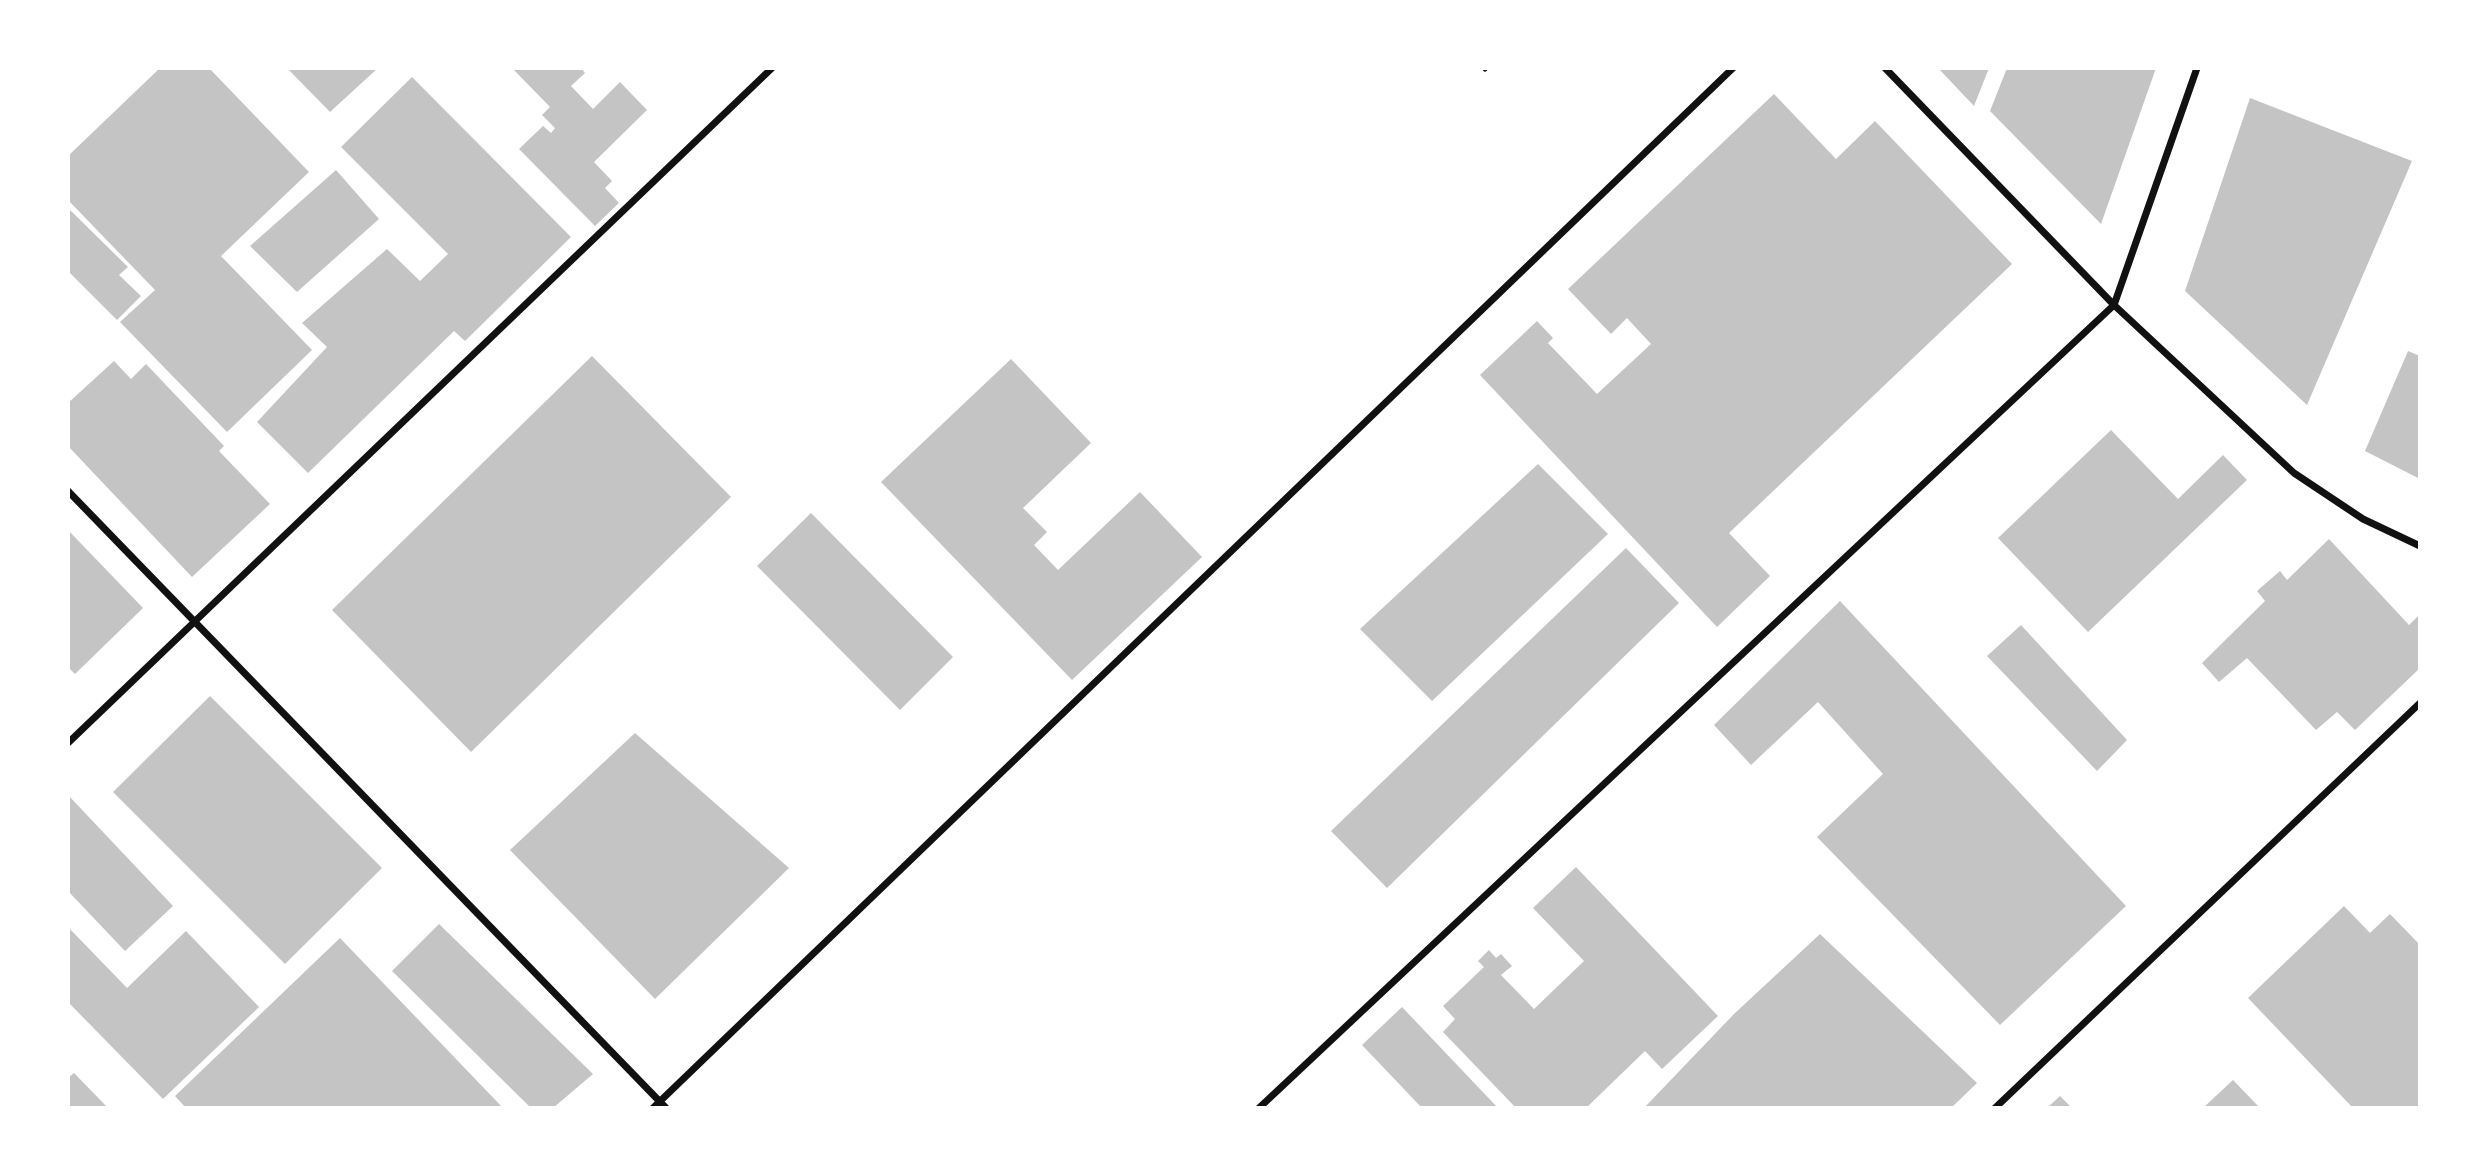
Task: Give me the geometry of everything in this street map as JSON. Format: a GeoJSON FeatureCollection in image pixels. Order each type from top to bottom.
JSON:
{"type":"FeatureCollection","features":[{"type":"Feature","properties":{"kind":"street"},"geometry":{"type":"LineString","coordinates":[[68,743],[772,68]]}},
{"type":"Feature","properties":{"kind":"street"},"geometry":{"type":"LineString","coordinates":[[653,1108],[663,1105],[1733,68]]}},
{"type":"Feature","properties":{"kind":"street"},"geometry":{"type":"LineString","coordinates":[[1885,68],[2113,304],[2294,473],[2363,519],[2420,546]]}},
{"type":"Feature","properties":{"kind":"street"},"geometry":{"type":"LineString","coordinates":[[1259,1108],[2113,304],[2197,68]]}},
{"type":"Feature","properties":{"kind":"street"},"geometry":{"type":"LineString","coordinates":[[68,491],[663,1105]]}},
{"type":"Feature","properties":{"kind":"street"},"geometry":{"type":"LineString","coordinates":[[1995,1108],[2420,703]]}},
{"type":"Feature","properties":{"kind":"building"},"geometry":{"type":"Polygon","coordinates":[[[160,68],[209,68],[309,172],[221,256],[312,350],[227,432],[120,322],[155,290],[68,200],[68,156],[160,68]]]}},
{"type":"Feature","properties":{"kind":"building"},"geometry":{"type":"Polygon","coordinates":[[[287,68],[378,68],[330,112],[287,68]]]}},
{"type":"Feature","properties":{"kind":"building"},"geometry":{"type":"Polygon","coordinates":[[[512,68],[581,68],[585,73],[571,86],[593,109],[620,82],[647,110],[594,162],[612,181],[605,188],[619,203],[595,226],[519,149],[543,126],[551,133],[555,128],[542,115],[550,107],[512,68]]]}},
{"type":"Feature","properties":{"kind":"building"},"geometry":{"type":"Polygon","coordinates":[[[1938,68],[1989,68],[1974,106],[1938,68]]]}},
{"type":"Feature","properties":{"kind":"building"},"geometry":{"type":"Polygon","coordinates":[[[2007,68],[2156,68],[2101,224],[1990,111],[2007,68]]]}},
{"type":"Feature","properties":{"kind":"building"},"geometry":{"type":"Polygon","coordinates":[[[412,77],[571,237],[465,341],[454,331],[308,473],[257,422],[327,347],[302,323],[387,249],[420,281],[448,254],[341,147],[412,77]]]}},
{"type":"Feature","properties":{"kind":"building"},"geometry":{"type":"Polygon","coordinates":[[[1774,94],[1836,159],[1875,121],[2012,264],[1729,533],[1770,576],[1717,627],[1480,375],[1537,321],[1553,338],[1548,343],[1597,394],[1651,344],[1627,318],[1611,334],[1568,289],[1774,94]]]}},
{"type":"Feature","properties":{"kind":"building"},"geometry":{"type":"Polygon","coordinates":[[[2250,98],[2412,161],[2307,405],[2185,291],[2250,98]]]}},
{"type":"Feature","properties":{"kind":"building"},"geometry":{"type":"Polygon","coordinates":[[[336,170],[379,219],[297,292],[250,246],[336,170]]]}},
{"type":"Feature","properties":{"kind":"building"},"geometry":{"type":"Polygon","coordinates":[[[68,208],[128,267],[119,275],[141,296],[117,320],[68,271],[68,208]]]}},
{"type":"Feature","properties":{"kind":"building"},"geometry":{"type":"Polygon","coordinates":[[[2408,351],[2420,356],[2420,479],[2365,451],[2408,351]]]}},
{"type":"Feature","properties":{"kind":"building"},"geometry":{"type":"Polygon","coordinates":[[[592,356],[731,497],[471,752],[332,610],[592,356]]]}},
{"type":"Feature","properties":{"kind":"building"},"geometry":{"type":"Polygon","coordinates":[[[1011,359],[1091,443],[1023,508],[1047,532],[1034,545],[1058,570],[1140,492],[1202,557],[1072,680],[881,482],[1011,359]]]}},
{"type":"Feature","properties":{"kind":"building"},"geometry":{"type":"Polygon","coordinates":[[[114,361],[131,379],[146,364],[224,446],[219,451],[270,504],[192,577],[68,446],[68,403],[114,361]]]}},
{"type":"Feature","properties":{"kind":"building"},"geometry":{"type":"Polygon","coordinates":[[[2111,430],[2178,499],[2223,455],[2247,480],[2088,632],[1998,538],[2111,430]]]}},
{"type":"Feature","properties":{"kind":"building"},"geometry":{"type":"Polygon","coordinates":[[[1538,464],[1608,534],[1432,701],[1360,629],[1538,464]]]}},
{"type":"Feature","properties":{"kind":"building"},"geometry":{"type":"Polygon","coordinates":[[[811,513],[953,657],[900,710],[757,566],[811,513]]]}},
{"type":"Feature","properties":{"kind":"building"},"geometry":{"type":"Polygon","coordinates":[[[68,530],[143,608],[75,674],[68,667],[68,530]]]}},
{"type":"Feature","properties":{"kind":"building"},"geometry":{"type":"Polygon","coordinates":[[[2329,539],[2409,625],[2420,614],[2420,668],[2355,730],[2337,712],[2316,730],[2247,658],[2219,682],[2202,663],[2265,601],[2257,591],[2280,571],[2287,580],[2329,539]]]}},
{"type":"Feature","properties":{"kind":"building"},"geometry":{"type":"Polygon","coordinates":[[[1626,548],[1679,603],[1387,888],[1331,831],[1626,548]]]}},
{"type":"Feature","properties":{"kind":"building"},"geometry":{"type":"Polygon","coordinates":[[[1840,601],[2126,906],[2000,1025],[1817,837],[1883,774],[1818,702],[1751,765],[1714,725],[1840,601]]]}},
{"type":"Feature","properties":{"kind":"building"},"geometry":{"type":"Polygon","coordinates":[[[2021,625],[2127,740],[2097,771],[1987,656],[2021,625]]]}},
{"type":"Feature","properties":{"kind":"building"},"geometry":{"type":"Polygon","coordinates":[[[210,696],[382,868],[285,964],[113,792],[210,696]]]}},
{"type":"Feature","properties":{"kind":"building"},"geometry":{"type":"Polygon","coordinates":[[[635,733],[789,868],[655,999],[510,850],[635,733]]]}},
{"type":"Feature","properties":{"kind":"building"},"geometry":{"type":"Polygon","coordinates":[[[68,795],[173,906],[125,951],[68,891],[68,795]]]}},
{"type":"Feature","properties":{"kind":"building"},"geometry":{"type":"Polygon","coordinates":[[[1576,867],[1718,1016],[1662,1069],[1645,1051],[1586,1108],[1516,1108],[1443,1032],[1455,1019],[1443,1006],[1484,967],[1478,961],[1489,950],[1496,958],[1501,954],[1512,966],[1501,975],[1534,1009],[1584,961],[1533,908],[1576,867]]]}},
{"type":"Feature","properties":{"kind":"building"},"geometry":{"type":"Polygon","coordinates":[[[2344,906],[2370,933],[2390,914],[2420,945],[2420,1108],[2353,1108],[2248,998],[2344,906]]]}},
{"type":"Feature","properties":{"kind":"building"},"geometry":{"type":"Polygon","coordinates":[[[439,924],[593,1074],[553,1108],[531,1108],[392,971],[439,924]]]}},
{"type":"Feature","properties":{"kind":"building"},"geometry":{"type":"Polygon","coordinates":[[[68,927],[127,988],[186,931],[259,1007],[163,1099],[68,1002],[68,927]]]}},
{"type":"Feature","properties":{"kind":"building"},"geometry":{"type":"Polygon","coordinates":[[[1820,934],[1977,1083],[1951,1108],[1644,1108],[1734,1014],[1820,934]]]}},
{"type":"Feature","properties":{"kind":"building"},"geometry":{"type":"Polygon","coordinates":[[[340,938],[503,1108],[186,1108],[175,1096],[340,938]]]}},
{"type":"Feature","properties":{"kind":"building"},"geometry":{"type":"Polygon","coordinates":[[[1402,1007],[1498,1108],[1422,1108],[1362,1045],[1402,1007]]]}},
{"type":"Feature","properties":{"kind":"building"},"geometry":{"type":"Polygon","coordinates":[[[74,1073],[108,1108],[68,1108],[68,1078],[74,1073]]]}},
{"type":"Feature","properties":{"kind":"building"},"geometry":{"type":"Polygon","coordinates":[[[2233,1080],[2260,1108],[2203,1108],[2233,1080]]]}},
{"type":"Feature","properties":{"kind":"building"},"geometry":{"type":"Polygon","coordinates":[[[2060,1096],[2072,1108],[2047,1108],[2060,1096]]]}}]}
